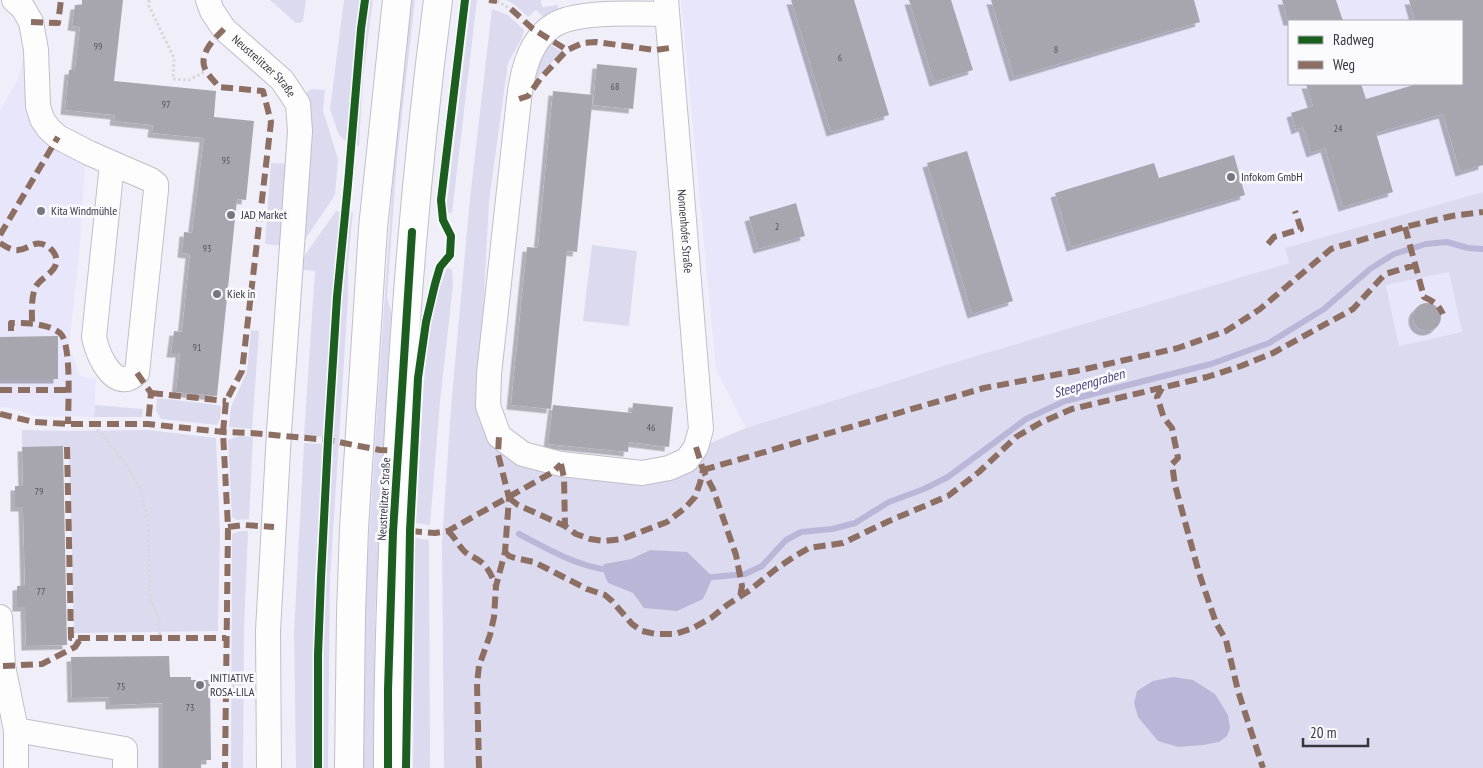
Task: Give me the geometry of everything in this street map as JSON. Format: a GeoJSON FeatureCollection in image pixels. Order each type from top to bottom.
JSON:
{"type":"FeatureCollection","features":[{"type":"Feature","properties":{"kind":"main road"},"geometry":{"type":"LineString","coordinates":[[349,768],[351,614],[356,492],[373,228],[397,0]]}},
{"type":"Feature","properties":{"kind":"main road","name":"Neustrelitzer Straße"},"geometry":{"type":"LineString","coordinates":[[388,768],[388,690],[393,532],[402,380],[412,232],[438,0]]}},
{"type":"Feature","properties":{"kind":"street"},"geometry":{"type":"LineString","coordinates":[[14,0],[23,8],[32,22],[36,50],[38,106],[42,119],[48,129],[58,137],[156,184],[138,373],[129,379],[119,379],[109,372],[96,348],[94,338],[112,164]]}},
{"type":"Feature","properties":{"kind":"street","name":"Neustrelitzer Straße"},"geometry":{"type":"LineString","coordinates":[[208,0],[212,11],[224,28],[282,80],[298,104],[300,131],[290,263],[268,631],[270,768]]}},
{"type":"Feature","properties":{"kind":"street","name":"Nonnenhofer Straße"},"geometry":{"type":"LineString","coordinates":[[667,7],[700,429],[696,447],[687,460],[669,468],[642,473],[561,464],[523,454],[500,436],[488,406],[489,374],[519,99],[525,66],[532,49],[542,35],[554,25],[567,19],[667,7]]}},
{"type":"Feature","properties":{"kind":"street"},"geometry":{"type":"LineString","coordinates":[[0,616],[3,666],[16,730],[11,764]]}},
{"type":"Feature","properties":{"kind":"street"},"geometry":{"type":"LineString","coordinates":[[16,730],[125,749],[125,768]]}},
{"type":"Feature","properties":{"kind":"path"},"geometry":{"type":"LineString","coordinates":[[149,0],[149,6],[174,58],[173,79],[189,80],[206,71]]}},
{"type":"Feature","properties":{"kind":"path"},"geometry":{"type":"LineString","coordinates":[[497,1],[511,9]]}},
{"type":"Feature","properties":{"kind":"path"},"geometry":{"type":"LineString","coordinates":[[98,424],[98,430],[128,467],[140,488],[148,521],[150,599],[159,619],[160,638]]}},
{"type":"Feature","properties":{"kind":"shaded area"},"geometry":{"type":"Polygon","coordinates":[[[270,0],[306,0],[303,21],[296,23],[270,0]]]}},
{"type":"Feature","properties":{"kind":"shaded area"},"geometry":{"type":"Polygon","coordinates":[[[344,0],[360,0],[348,139],[344,140],[338,133],[330,109],[344,0]]]}},
{"type":"Feature","properties":{"kind":"shaded area"},"geometry":{"type":"Polygon","coordinates":[[[369,0],[373,0],[363,76],[359,146],[354,145],[359,76],[369,0]]]}},
{"type":"Feature","properties":{"kind":"shaded area"},"geometry":{"type":"Polygon","coordinates":[[[409,0],[415,0],[397,159],[387,297],[393,319],[383,456],[375,617],[374,768],[363,768],[364,616],[394,162],[409,0]]]}},
{"type":"Feature","properties":{"kind":"shaded area"},"geometry":{"type":"Polygon","coordinates":[[[471,0],[477,0],[452,213],[446,212],[471,0]]]}},
{"type":"Feature","properties":{"kind":"shaded area"},"geometry":{"type":"Polygon","coordinates":[[[506,0],[541,0],[542,7],[558,5],[558,11],[549,22],[536,10],[528,17],[515,5],[506,0]]]}},
{"type":"Feature","properties":{"kind":"shaded area"},"geometry":{"type":"Polygon","coordinates":[[[681,0],[1483,0],[1483,192],[1285,248],[1289,263],[969,358],[746,428],[716,370],[681,0]]]}},
{"type":"Feature","properties":{"kind":"shaded area"},"geometry":{"type":"Polygon","coordinates":[[[492,9],[508,15],[524,30],[522,38],[508,63],[489,201],[480,374],[492,439],[641,479],[706,445],[746,428],[969,358],[1289,263],[1285,248],[1483,192],[1483,768],[444,768],[442,542],[451,407],[470,198],[492,9]],[[1449,272],[1386,285],[1399,346],[1462,332],[1449,272]],[[650,550],[631,559],[604,564],[608,583],[633,593],[713,577],[687,553],[650,550]]]}},
{"type":"Feature","properties":{"kind":"shaded area"},"geometry":{"type":"Polygon","coordinates":[[[548,43],[562,52],[537,78],[528,91],[532,68],[548,43]]]}},
{"type":"Feature","properties":{"kind":"shaded area","name":"Kita Windmühle"},"geometry":{"type":"Polygon","coordinates":[[[25,51],[25,104],[34,129],[85,166],[79,257],[69,346],[80,376],[96,379],[94,417],[35,416],[0,407],[0,111],[18,79],[25,51]]]}},
{"type":"Feature","properties":{"kind":"shaded area"},"geometry":{"type":"Polygon","coordinates":[[[311,89],[325,90],[323,111],[338,159],[335,195],[296,253],[306,93],[311,89]]]}},
{"type":"Feature","properties":{"kind":"shaded area"},"geometry":{"type":"Polygon","coordinates":[[[271,163],[292,164],[285,246],[265,244],[271,163]]]}},
{"type":"Feature","properties":{"kind":"shaded area"},"geometry":{"type":"Polygon","coordinates":[[[336,211],[342,213],[332,309],[324,437],[304,435],[315,271],[295,269],[336,211]]]}},
{"type":"Feature","properties":{"kind":"shaded area"},"geometry":{"type":"Polygon","coordinates":[[[348,212],[353,212],[348,264],[348,299],[330,579],[328,768],[321,768],[323,578],[340,298],[348,212]]]}},
{"type":"Feature","properties":{"kind":"shaded area"},"geometry":{"type":"Polygon","coordinates":[[[592,245],[637,251],[629,326],[583,321],[592,245]]]}},
{"type":"Feature","properties":{"kind":"shaded area"},"geometry":{"type":"Polygon","coordinates":[[[447,268],[452,269],[453,285],[440,402],[430,525],[416,523],[424,379],[431,322],[440,285],[447,268]]]}},
{"type":"Feature","properties":{"kind":"shaded area"},"geometry":{"type":"Polygon","coordinates":[[[1449,271],[1462,332],[1399,346],[1386,285],[1449,271]]]}},
{"type":"Feature","properties":{"kind":"shaded area"},"geometry":{"type":"Polygon","coordinates":[[[251,330],[259,331],[252,429],[229,427],[231,407],[247,372],[251,330]]]}},
{"type":"Feature","properties":{"kind":"shaded area"},"geometry":{"type":"Polygon","coordinates":[[[157,398],[218,405],[221,407],[220,419],[217,425],[161,419],[156,411],[157,398]]]}},
{"type":"Feature","properties":{"kind":"shaded area"},"geometry":{"type":"Polygon","coordinates":[[[95,405],[143,409],[142,417],[94,417],[95,405]]]}},
{"type":"Feature","properties":{"kind":"shaded area"},"geometry":{"type":"Polygon","coordinates":[[[22,430],[148,430],[216,438],[220,532],[218,631],[74,633],[69,447],[22,447],[22,430]]]}},
{"type":"Feature","properties":{"kind":"shaded area"},"geometry":{"type":"Polygon","coordinates":[[[239,436],[253,437],[249,519],[237,520],[232,517],[228,440],[239,436]]]}},
{"type":"Feature","properties":{"kind":"shaded area"},"geometry":{"type":"Polygon","coordinates":[[[304,443],[324,444],[315,578],[313,768],[296,768],[294,633],[304,443]]]}},
{"type":"Feature","properties":{"kind":"shaded area"},"geometry":{"type":"Polygon","coordinates":[[[248,531],[244,629],[243,768],[231,768],[232,534],[248,531]]]}},
{"type":"Feature","properties":{"kind":"shaded area"},"geometry":{"type":"Polygon","coordinates":[[[415,538],[429,540],[430,768],[413,768],[415,538]]]}},
{"type":"Feature","properties":{"kind":"shaded area"},"geometry":{"type":"Polygon","coordinates":[[[650,550],[687,552],[713,577],[703,599],[677,611],[644,608],[633,593],[608,583],[602,569],[604,564],[631,559],[650,550]]]}},
{"type":"Feature","properties":{"kind":"shaded area"},"geometry":{"type":"Polygon","coordinates":[[[1173,677],[1193,680],[1215,694],[1228,715],[1230,728],[1227,736],[1219,742],[1178,747],[1158,741],[1138,717],[1134,703],[1137,691],[1153,681],[1173,677]]]}},
{"type":"Feature","properties":{"kind":"building"},"geometry":{"type":"Polygon","coordinates":[[[82,0],[123,0],[114,81],[216,91],[214,117],[254,121],[246,200],[237,199],[217,396],[176,392],[180,353],[171,353],[174,331],[182,332],[190,254],[182,253],[184,232],[192,233],[204,138],[152,133],[153,125],[114,121],[115,115],[65,110],[69,70],[75,70],[80,27],[72,26],[75,5],[82,5],[82,0]]]}},
{"type":"Feature","properties":{"kind":"building"},"geometry":{"type":"Polygon","coordinates":[[[791,0],[854,0],[889,115],[831,132],[791,0]]]}},
{"type":"Feature","properties":{"kind":"building"},"geometry":{"type":"Polygon","coordinates":[[[909,0],[951,0],[973,70],[934,82],[909,0]]]}},
{"type":"Feature","properties":{"kind":"building"},"geometry":{"type":"Polygon","coordinates":[[[991,0],[1194,0],[1200,22],[1014,77],[991,0]]]}},
{"type":"Feature","properties":{"kind":"building"},"geometry":{"type":"Polygon","coordinates":[[[1282,0],[1336,0],[1343,20],[1288,20],[1282,0]]]}},
{"type":"Feature","properties":{"kind":"building"},"geometry":{"type":"Polygon","coordinates":[[[1409,0],[1483,0],[1483,165],[1460,172],[1443,114],[1376,133],[1393,192],[1343,207],[1325,148],[1311,153],[1303,127],[1296,130],[1291,113],[1313,106],[1306,85],[1361,85],[1366,99],[1414,85],[1463,85],[1463,20],[1415,20],[1409,0]]]}},
{"type":"Feature","properties":{"kind":"building"},"geometry":{"type":"Polygon","coordinates":[[[597,64],[637,68],[633,109],[593,105],[597,64]]]}},
{"type":"Feature","properties":{"kind":"building"},"geometry":{"type":"Polygon","coordinates":[[[553,91],[593,95],[577,252],[567,251],[551,409],[511,405],[527,247],[538,248],[553,91]]]}},
{"type":"Feature","properties":{"kind":"building"},"geometry":{"type":"Polygon","coordinates":[[[967,151],[1013,301],[972,314],[927,163],[967,151]]]}},
{"type":"Feature","properties":{"kind":"building"},"geometry":{"type":"Polygon","coordinates":[[[1234,155],[1245,195],[1071,247],[1055,193],[1154,163],[1159,178],[1234,155]]]}},
{"type":"Feature","properties":{"kind":"building"},"geometry":{"type":"Polygon","coordinates":[[[796,203],[805,236],[758,249],[749,217],[796,203]]]}},
{"type":"Feature","properties":{"kind":"building"},"geometry":{"type":"Polygon","coordinates":[[[1427,303],[1437,307],[1441,317],[1437,327],[1427,331],[1417,327],[1413,317],[1417,307],[1427,303]]]}},
{"type":"Feature","properties":{"kind":"building"},"geometry":{"type":"Polygon","coordinates":[[[58,336],[58,379],[0,379],[0,337],[58,336]]]}},
{"type":"Feature","properties":{"kind":"building"},"geometry":{"type":"Polygon","coordinates":[[[633,403],[673,407],[669,447],[629,442],[628,452],[548,444],[553,405],[632,413],[633,403]]]}},
{"type":"Feature","properties":{"kind":"building"},"geometry":{"type":"Polygon","coordinates":[[[63,446],[67,645],[26,646],[25,607],[17,607],[17,586],[25,585],[23,507],[15,507],[15,486],[23,486],[22,447],[63,446]]]}},
{"type":"Feature","properties":{"kind":"building"},"geometry":{"type":"Polygon","coordinates":[[[169,656],[170,677],[191,677],[191,680],[210,680],[211,760],[201,760],[201,768],[163,768],[163,703],[110,705],[110,697],[72,698],[71,657],[169,656]]]}},
{"type":"Feature","properties":{"kind":"waterway","name":"Steepengraben"},"geometry":{"type":"LineString","coordinates":[[713,577],[745,574],[762,566],[786,540],[801,532],[832,529],[855,523],[889,502],[924,489],[948,477],[1026,419],[1065,401],[1211,364],[1269,343],[1324,309],[1370,269],[1394,254],[1426,244],[1447,242],[1468,248],[1483,249]]}},
{"type":"Feature","properties":{"kind":"waterway","name":"Steepengraben"},"geometry":{"type":"LineString","coordinates":[[519,534],[569,559],[602,569]]}},
{"type":"Feature","properties":{"kind":"marked path"},"geometry":{"type":"LineString","coordinates":[[31,22],[58,23],[61,0]]}},
{"type":"Feature","properties":{"kind":"marked path"},"geometry":{"type":"LineString","coordinates":[[489,0],[497,1]]}},
{"type":"Feature","properties":{"kind":"marked path"},"geometry":{"type":"LineString","coordinates":[[511,9],[533,29],[567,50]]}},
{"type":"Feature","properties":{"kind":"marked path"},"geometry":{"type":"LineString","coordinates":[[224,29],[205,53],[204,65],[206,71],[219,87],[263,91],[271,122],[242,371],[226,401],[223,432],[228,527],[225,768]]}},
{"type":"Feature","properties":{"kind":"marked path"},"geometry":{"type":"LineString","coordinates":[[519,99],[528,96],[540,79],[567,50],[583,43],[596,42],[655,50],[670,48]]}},
{"type":"Feature","properties":{"kind":"marked path"},"geometry":{"type":"LineString","coordinates":[[0,235],[58,137]]}},
{"type":"Feature","properties":{"kind":"marked path"},"geometry":{"type":"LineString","coordinates":[[1268,244],[1274,237],[1301,229],[1295,211]]}},
{"type":"Feature","properties":{"kind":"marked path"},"geometry":{"type":"LineString","coordinates":[[703,470],[984,388],[1081,370],[1178,348],[1226,331],[1260,309],[1331,249],[1405,227],[1452,216],[1483,212]]}},
{"type":"Feature","properties":{"kind":"marked path"},"geometry":{"type":"LineString","coordinates":[[1405,227],[1424,297],[1435,303],[1443,314]]}},
{"type":"Feature","properties":{"kind":"marked path"},"geometry":{"type":"LineString","coordinates":[[0,243],[16,250],[33,244],[45,245],[55,255],[55,267],[35,288],[32,301],[32,323]]}},
{"type":"Feature","properties":{"kind":"marked path"},"geometry":{"type":"LineString","coordinates":[[505,552],[509,556],[534,562],[587,589],[605,595],[632,624],[642,631],[656,634],[675,634],[693,628],[711,618],[776,569],[809,548],[843,543],[948,496],[979,472],[1016,437],[1042,422],[1072,409],[1207,377],[1273,353],[1353,309],[1385,274],[1416,265]]}},
{"type":"Feature","properties":{"kind":"marked path"},"geometry":{"type":"LineString","coordinates":[[11,331],[11,323],[36,324],[55,330],[64,339],[68,362],[68,424]]}},
{"type":"Feature","properties":{"kind":"marked path"},"geometry":{"type":"LineString","coordinates":[[137,373],[151,393],[148,424]]}},
{"type":"Feature","properties":{"kind":"marked path"},"geometry":{"type":"LineString","coordinates":[[1162,388],[1157,397],[1164,418],[1172,428],[1178,458],[1172,464],[1175,485],[1199,573],[1216,623],[1226,640],[1238,691],[1263,768]]}},
{"type":"Feature","properties":{"kind":"marked path"},"geometry":{"type":"LineString","coordinates":[[0,390],[68,390]]}},
{"type":"Feature","properties":{"kind":"marked path"},"geometry":{"type":"LineString","coordinates":[[151,393],[226,401]]}},
{"type":"Feature","properties":{"kind":"marked path"},"geometry":{"type":"LineString","coordinates":[[0,414],[34,422],[148,424],[328,440],[380,450],[402,451]]}},
{"type":"Feature","properties":{"kind":"marked path"},"geometry":{"type":"LineString","coordinates":[[479,768],[477,683],[479,666],[494,617],[496,586],[505,552],[509,498],[498,454],[499,436]]}},
{"type":"Feature","properties":{"kind":"marked path"},"geometry":{"type":"LineString","coordinates":[[67,447],[71,638],[226,638]]}},
{"type":"Feature","properties":{"kind":"marked path"},"geometry":{"type":"LineString","coordinates":[[696,447],[736,555],[742,586],[740,597]]}},
{"type":"Feature","properties":{"kind":"marked path"},"geometry":{"type":"LineString","coordinates":[[561,464],[564,478],[565,526]]}},
{"type":"Feature","properties":{"kind":"marked path"},"geometry":{"type":"LineString","coordinates":[[410,531],[435,533],[448,531],[553,472],[561,464]]}},
{"type":"Feature","properties":{"kind":"marked path"},"geometry":{"type":"LineString","coordinates":[[509,498],[518,505],[565,526],[576,534],[590,539],[605,541],[622,539],[667,522],[685,508],[695,497],[703,470]]}},
{"type":"Feature","properties":{"kind":"marked path"},"geometry":{"type":"LineString","coordinates":[[228,527],[244,525],[274,527]]}},
{"type":"Feature","properties":{"kind":"marked path"},"geometry":{"type":"LineString","coordinates":[[448,531],[464,551],[479,560],[486,567],[496,586]]}},
{"type":"Feature","properties":{"kind":"marked path"},"geometry":{"type":"LineString","coordinates":[[3,666],[42,664],[75,647],[81,638]]}},
{"type":"Feature","properties":{"kind":"cycle path"},"geometry":{"type":"LineString","coordinates":[[318,768],[318,655],[328,440],[337,297],[365,0]]}},
{"type":"Feature","properties":{"kind":"cycle path"},"geometry":{"type":"LineString","coordinates":[[406,768],[410,531],[418,378],[426,322],[435,284],[440,267],[450,255],[451,236],[443,220],[441,200],[465,0]]}},
{"type":"Feature","properties":{"kind":"cycle path"},"geometry":{"type":"LineString","coordinates":[[388,768],[388,690],[393,532],[412,232]]}},
{"type":"Feature","properties":{"kind":"place","name":"Infokom GmbH"},"geometry":{"type":"Point","coordinates":[1231,177]}},
{"type":"Feature","properties":{"kind":"place","name":"Kita Windmühle"},"geometry":{"type":"Point","coordinates":[41,211]}},
{"type":"Feature","properties":{"kind":"place","name":"JAD Market"},"geometry":{"type":"Point","coordinates":[231,215]}},
{"type":"Feature","properties":{"kind":"place","name":"Kiek in"},"geometry":{"type":"Point","coordinates":[217,294]}},
{"type":"Feature","properties":{"kind":"place","name":"INITIATIVE ROSA-LILA"},"geometry":{"type":"Point","coordinates":[200,685]}}]}
